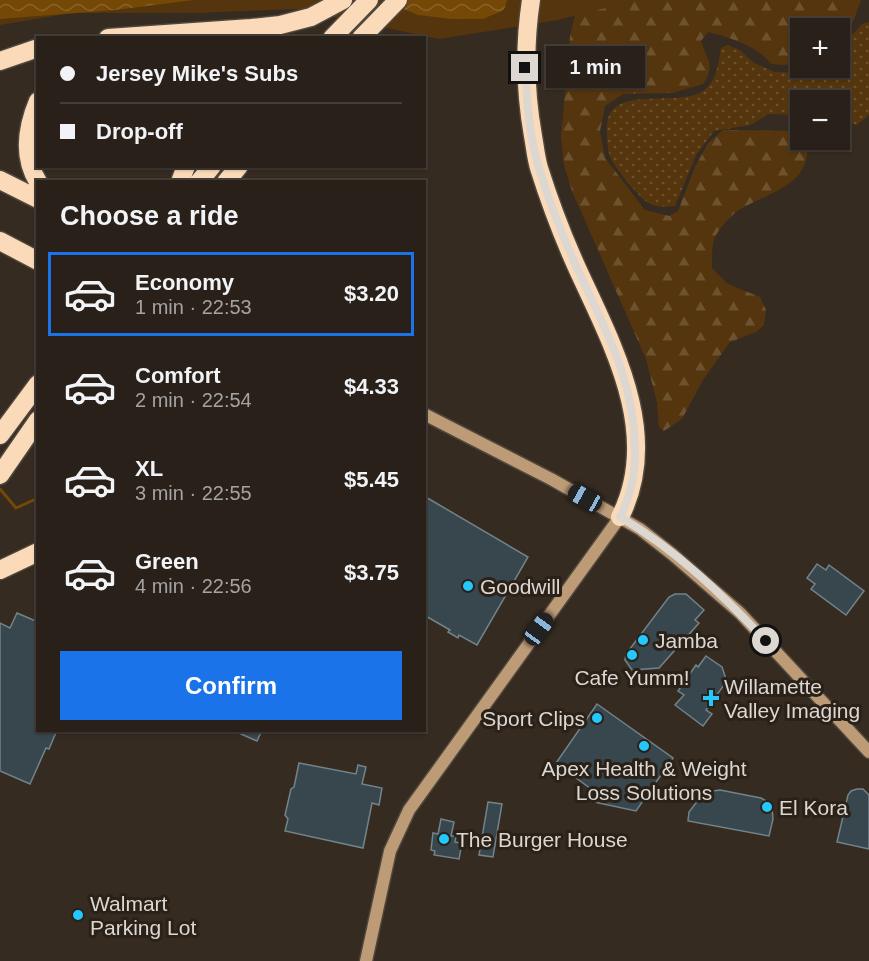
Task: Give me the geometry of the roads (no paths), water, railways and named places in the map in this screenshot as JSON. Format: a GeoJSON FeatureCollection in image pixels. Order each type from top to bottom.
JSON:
{"type":"FeatureCollection","features":[{"type":"Feature","properties":{"kind":"highway"},"geometry":{"type":"LineString","coordinates":[[363,36],[398,0]]}},
{"type":"Feature","properties":{"kind":"highway"},"geometry":{"type":"LineString","coordinates":[[531,0],[525,68],[527,97],[538,166],[569,250],[620,364],[633,410],[634,481],[620,517]]}},
{"type":"Feature","properties":{"kind":"highway"},"geometry":{"type":"LineString","coordinates":[[135,36],[270,26],[311,17],[337,3]]}},
{"type":"Feature","properties":{"kind":"highway"},"geometry":{"type":"LineString","coordinates":[[334,36],[363,5]]}},
{"type":"Feature","properties":{"kind":"highway"},"geometry":{"type":"LineString","coordinates":[[0,62],[36,49]]}},
{"type":"Feature","properties":{"kind":"highway"},"geometry":{"type":"LineString","coordinates":[[36,106],[30,120],[28,146],[31,167],[37,180]]}},
{"type":"Feature","properties":{"kind":"highway"},"geometry":{"type":"LineString","coordinates":[[201,180],[210,168]]}},
{"type":"Feature","properties":{"kind":"highway"},"geometry":{"type":"LineString","coordinates":[[228,180],[238,168]]}},
{"type":"Feature","properties":{"kind":"highway"},"geometry":{"type":"LineString","coordinates":[[0,180],[36,198]]}},
{"type":"Feature","properties":{"kind":"highway"},"geometry":{"type":"LineString","coordinates":[[0,193],[36,211]]}},
{"type":"Feature","properties":{"kind":"highway"},"geometry":{"type":"LineString","coordinates":[[0,241],[36,260]]}},
{"type":"Feature","properties":{"kind":"highway"},"geometry":{"type":"LineString","coordinates":[[0,435],[36,387]]}},
{"type":"Feature","properties":{"kind":"highway"},"geometry":{"type":"LineString","coordinates":[[0,474],[36,423]]}},
{"type":"Feature","properties":{"kind":"highway"},"geometry":{"type":"LineString","coordinates":[[0,570],[36,553]]}},
{"type":"Feature","properties":{"kind":"street"},"geometry":{"type":"LineString","coordinates":[[426,415],[531,468],[640,529],[740,614],[869,752]]}},
{"type":"Feature","properties":{"kind":"street"},"geometry":{"type":"LineString","coordinates":[[366,961],[390,851],[409,810],[620,517]]}},
{"type":"Feature","properties":{"kind":"water"},"geometry":{"type":"Polygon","coordinates":[[[0,0],[194,0],[115,10],[0,19],[0,0]]]}},
{"type":"Feature","properties":{"kind":"water"},"geometry":{"type":"Polygon","coordinates":[[[382,0],[507,0],[504,10],[483,19],[452,19],[418,15],[382,0]]]}},
{"type":"Feature","properties":{"kind":"waterway"},"geometry":{"type":"LineString","coordinates":[[0,489],[16,508],[36,499]]}},
{"type":"Feature","properties":{"kind":"place","name":"Goodwill"},"geometry":{"type":"Point","coordinates":[468,586]}},
{"type":"Feature","properties":{"kind":"place","name":"Jamba"},"geometry":{"type":"Point","coordinates":[643,640]}},
{"type":"Feature","properties":{"kind":"place","name":"Cafe Yumm!"},"geometry":{"type":"Point","coordinates":[632,655]}},
{"type":"Feature","properties":{"kind":"place","name":"Willamette Valley Imaging"},"geometry":{"type":"Point","coordinates":[711,698]}},
{"type":"Feature","properties":{"kind":"place","name":"Sport Clips"},"geometry":{"type":"Point","coordinates":[597,718]}},
{"type":"Feature","properties":{"kind":"place","name":"Apex Health & Weight Loss Solutions"},"geometry":{"type":"Point","coordinates":[644,746]}},
{"type":"Feature","properties":{"kind":"place","name":"El Kora"},"geometry":{"type":"Point","coordinates":[767,807]}},
{"type":"Feature","properties":{"kind":"place","name":"The Burger House"},"geometry":{"type":"Point","coordinates":[444,839]}},
{"type":"Feature","properties":{"kind":"place","name":"Walmart Parking Lot"},"geometry":{"type":"Point","coordinates":[78,915]}}]}
